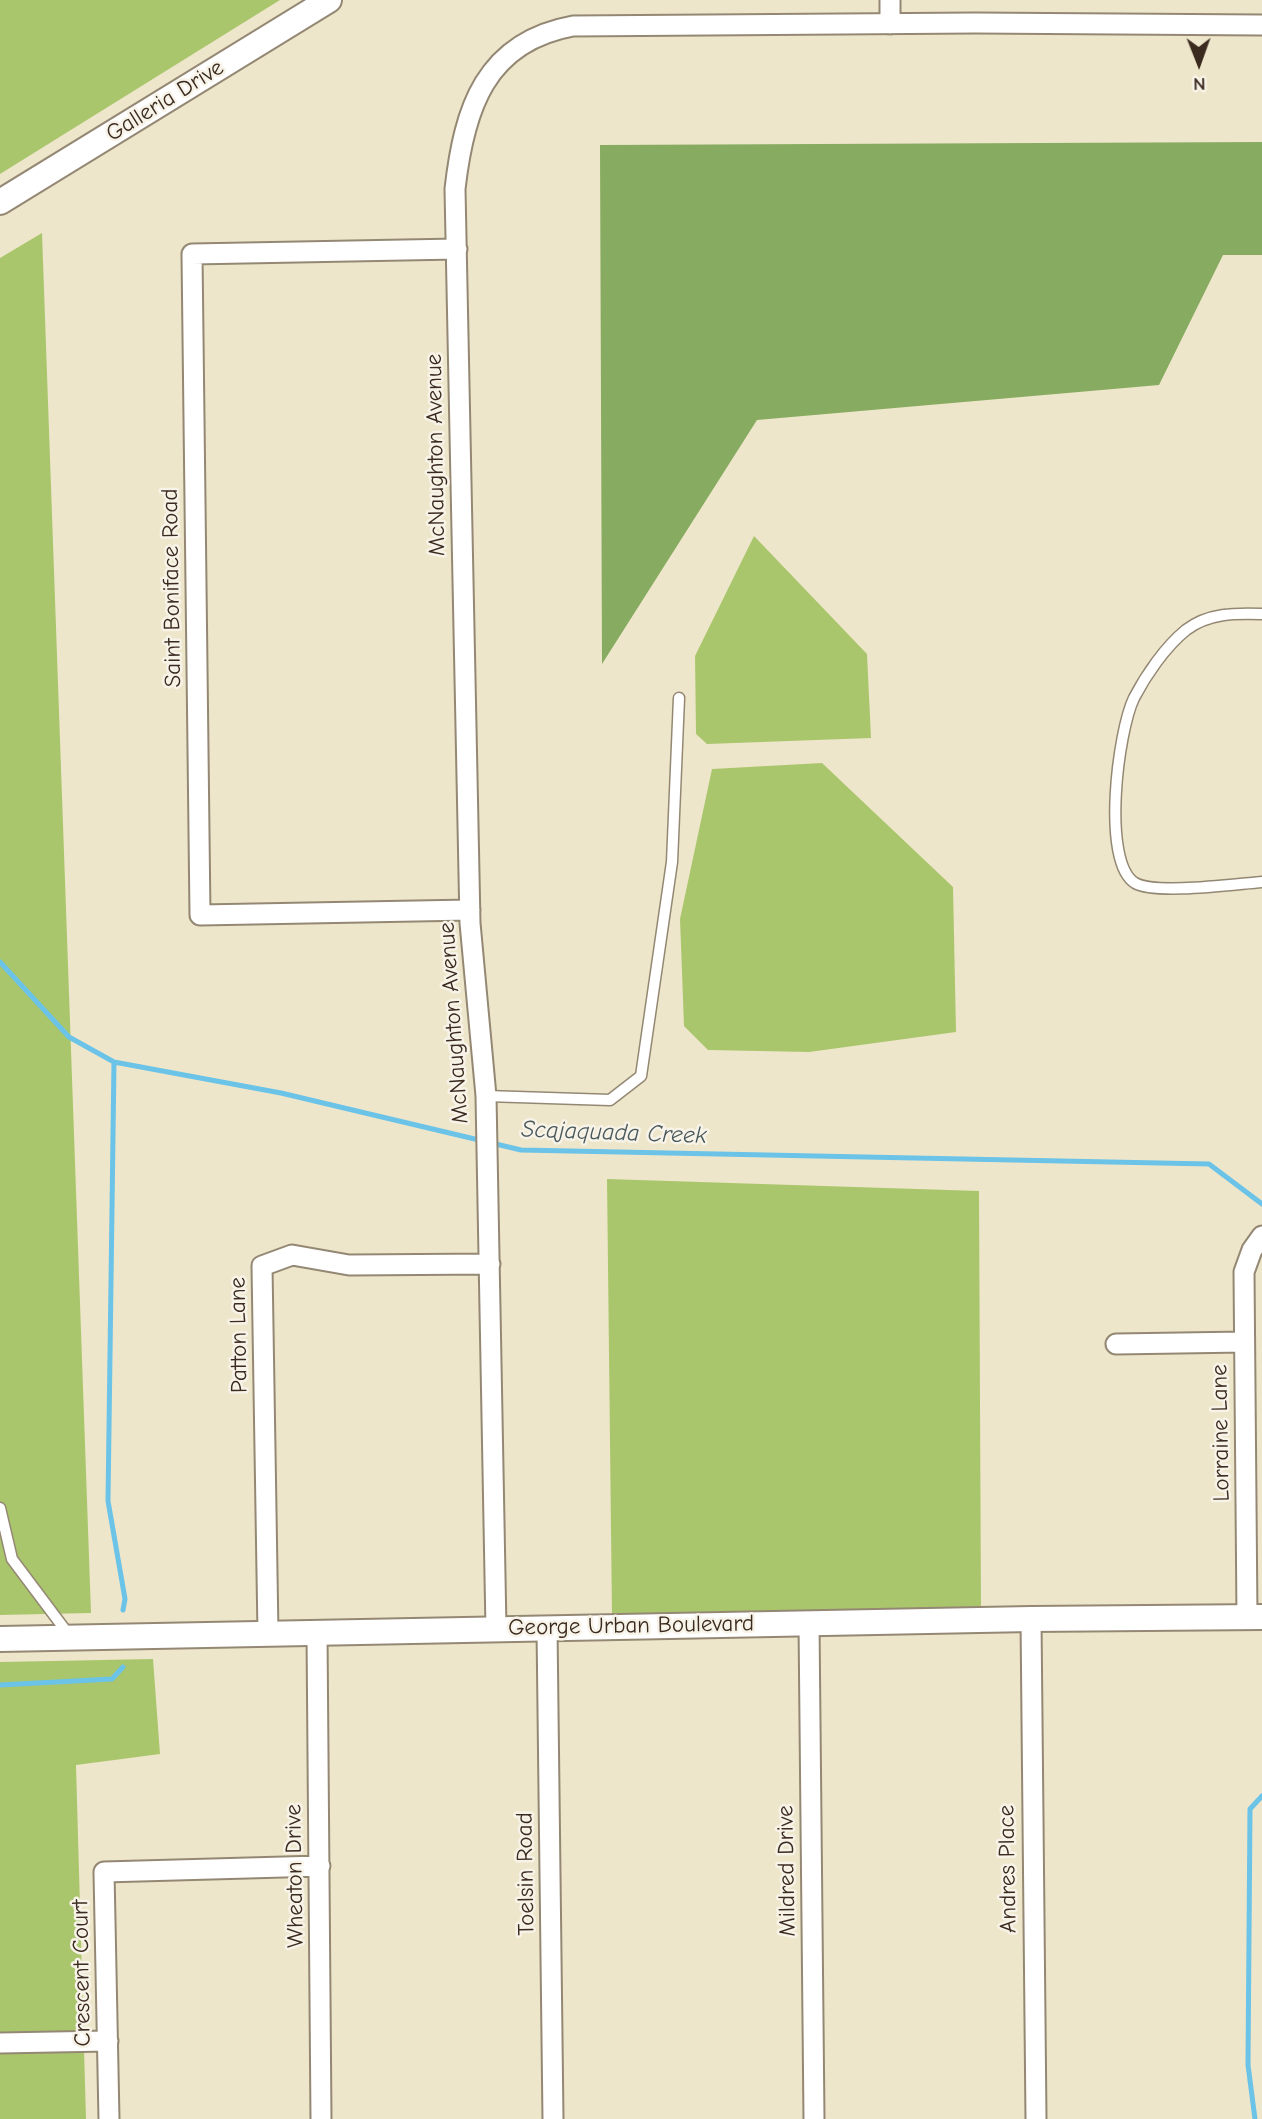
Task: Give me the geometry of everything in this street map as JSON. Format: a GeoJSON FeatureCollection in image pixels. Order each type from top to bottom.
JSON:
{"type":"FeatureCollection","features":[{"type":"Feature","properties":{"kind":"street","name":"Galleria Drive"},"geometry":{"type":"LineString","coordinates":[[0,202],[329,0]]}},
{"type":"Feature","properties":{"kind":"street"},"geometry":{"type":"LineString","coordinates":[[890,0],[890,24]]}},
{"type":"Feature","properties":{"kind":"street","name":"McNaughton Avenue"},"geometry":{"type":"LineString","coordinates":[[496,1629],[486,1096],[470,910],[455,190],[466,126],[484,82],[497,64],[533,36],[573,26],[1262,25]]}},
{"type":"Feature","properties":{"kind":"street","name":"Saint Boniface Road"},"geometry":{"type":"LineString","coordinates":[[457,249],[192,254],[200,915],[470,910]]}},
{"type":"Feature","properties":{"kind":"street","name":"Lorraine Lane"},"geometry":{"type":"LineString","coordinates":[[1254,1617],[1244,1272],[1258,1241]]}},
{"type":"Feature","properties":{"kind":"street","name":"Patton Lane"},"geometry":{"type":"LineString","coordinates":[[268,1634],[262,1266],[292,1255],[349,1265],[490,1264]]}},
{"type":"Feature","properties":{"kind":"street"},"geometry":{"type":"LineString","coordinates":[[1116,1344],[1244,1342]]}},
{"type":"Feature","properties":{"kind":"street","name":"George Urban Boulevard"},"geometry":{"type":"LineString","coordinates":[[0,1639],[1254,1617]]}},
{"type":"Feature","properties":{"kind":"street","name":"Andres Place"},"geometry":{"type":"LineString","coordinates":[[1031,1619],[1036,2119]]}},
{"type":"Feature","properties":{"kind":"street","name":"Mildred Drive"},"geometry":{"type":"LineString","coordinates":[[809,1623],[814,2119]]}},
{"type":"Feature","properties":{"kind":"street","name":"Toelsin Road"},"geometry":{"type":"LineString","coordinates":[[547,1628],[553,2119]]}},
{"type":"Feature","properties":{"kind":"street","name":"Wheaton Drive"},"geometry":{"type":"LineString","coordinates":[[317,1633],[321,2119]]}},
{"type":"Feature","properties":{"kind":"street","name":"Crescent Court"},"geometry":{"type":"LineString","coordinates":[[109,2119],[104,1872],[320,1866]]}},
{"type":"Feature","properties":{"kind":"street"},"geometry":{"type":"LineString","coordinates":[[0,2043],[108,2041]]}},
{"type":"Feature","properties":{"kind":"lane"},"geometry":{"type":"LineString","coordinates":[[1262,614],[1244,613],[1204,619],[1186,630],[1169,647],[1149,675],[1134,700],[1126,723],[1121,750],[1115,828],[1118,859],[1123,872],[1135,883],[1156,889],[1262,882]]}},
{"type":"Feature","properties":{"kind":"lane"},"geometry":{"type":"LineString","coordinates":[[486,1096],[610,1100],[641,1076],[672,862],[679,698]]}},
{"type":"Feature","properties":{"kind":"lane"},"geometry":{"type":"LineString","coordinates":[[0,1507],[12,1559],[72,1638]]}},
{"type":"Feature","properties":{"kind":"green space"},"geometry":{"type":"Polygon","coordinates":[[[0,0],[280,0],[0,174],[0,0]]]}},
{"type":"Feature","properties":{"kind":"green space"},"geometry":{"type":"Polygon","coordinates":[[[1262,142],[1262,255],[1223,255],[1159,385],[757,420],[602,664],[600,145],[1262,142]]]}},
{"type":"Feature","properties":{"kind":"green space"},"geometry":{"type":"Polygon","coordinates":[[[42,233],[91,1613],[0,1615],[0,258],[42,233]]]}},
{"type":"Feature","properties":{"kind":"green space"},"geometry":{"type":"Polygon","coordinates":[[[754,536],[867,654],[871,738],[707,744],[696,734],[695,656],[754,536]]]}},
{"type":"Feature","properties":{"kind":"green space"},"geometry":{"type":"Polygon","coordinates":[[[822,763],[953,887],[956,1032],[809,1052],[708,1050],[684,1026],[680,919],[712,769],[822,763]]]}},
{"type":"Feature","properties":{"kind":"green space"},"geometry":{"type":"Polygon","coordinates":[[[607,1179],[979,1191],[981,1610],[612,1617],[607,1179]]]}},
{"type":"Feature","properties":{"kind":"green space"},"geometry":{"type":"Polygon","coordinates":[[[153,1659],[160,1754],[76,1765],[86,2119],[0,2119],[0,1662],[153,1659]]]}},
{"type":"Feature","properties":{"kind":"waterway","name":"Scajaquada Creek"},"geometry":{"type":"LineString","coordinates":[[0,962],[69,1037],[114,1062],[281,1093],[521,1150],[1209,1164],[1262,1204]]}},
{"type":"Feature","properties":{"kind":"waterway"},"geometry":{"type":"LineString","coordinates":[[114,1062],[108,1501],[125,1599],[123,1610]]}},
{"type":"Feature","properties":{"kind":"waterway"},"geometry":{"type":"LineString","coordinates":[[0,1685],[112,1679],[123,1667]]}},
{"type":"Feature","properties":{"kind":"waterway"},"geometry":{"type":"LineString","coordinates":[[1255,2119],[1248,2065],[1250,1809],[1262,1796]]}}]}
